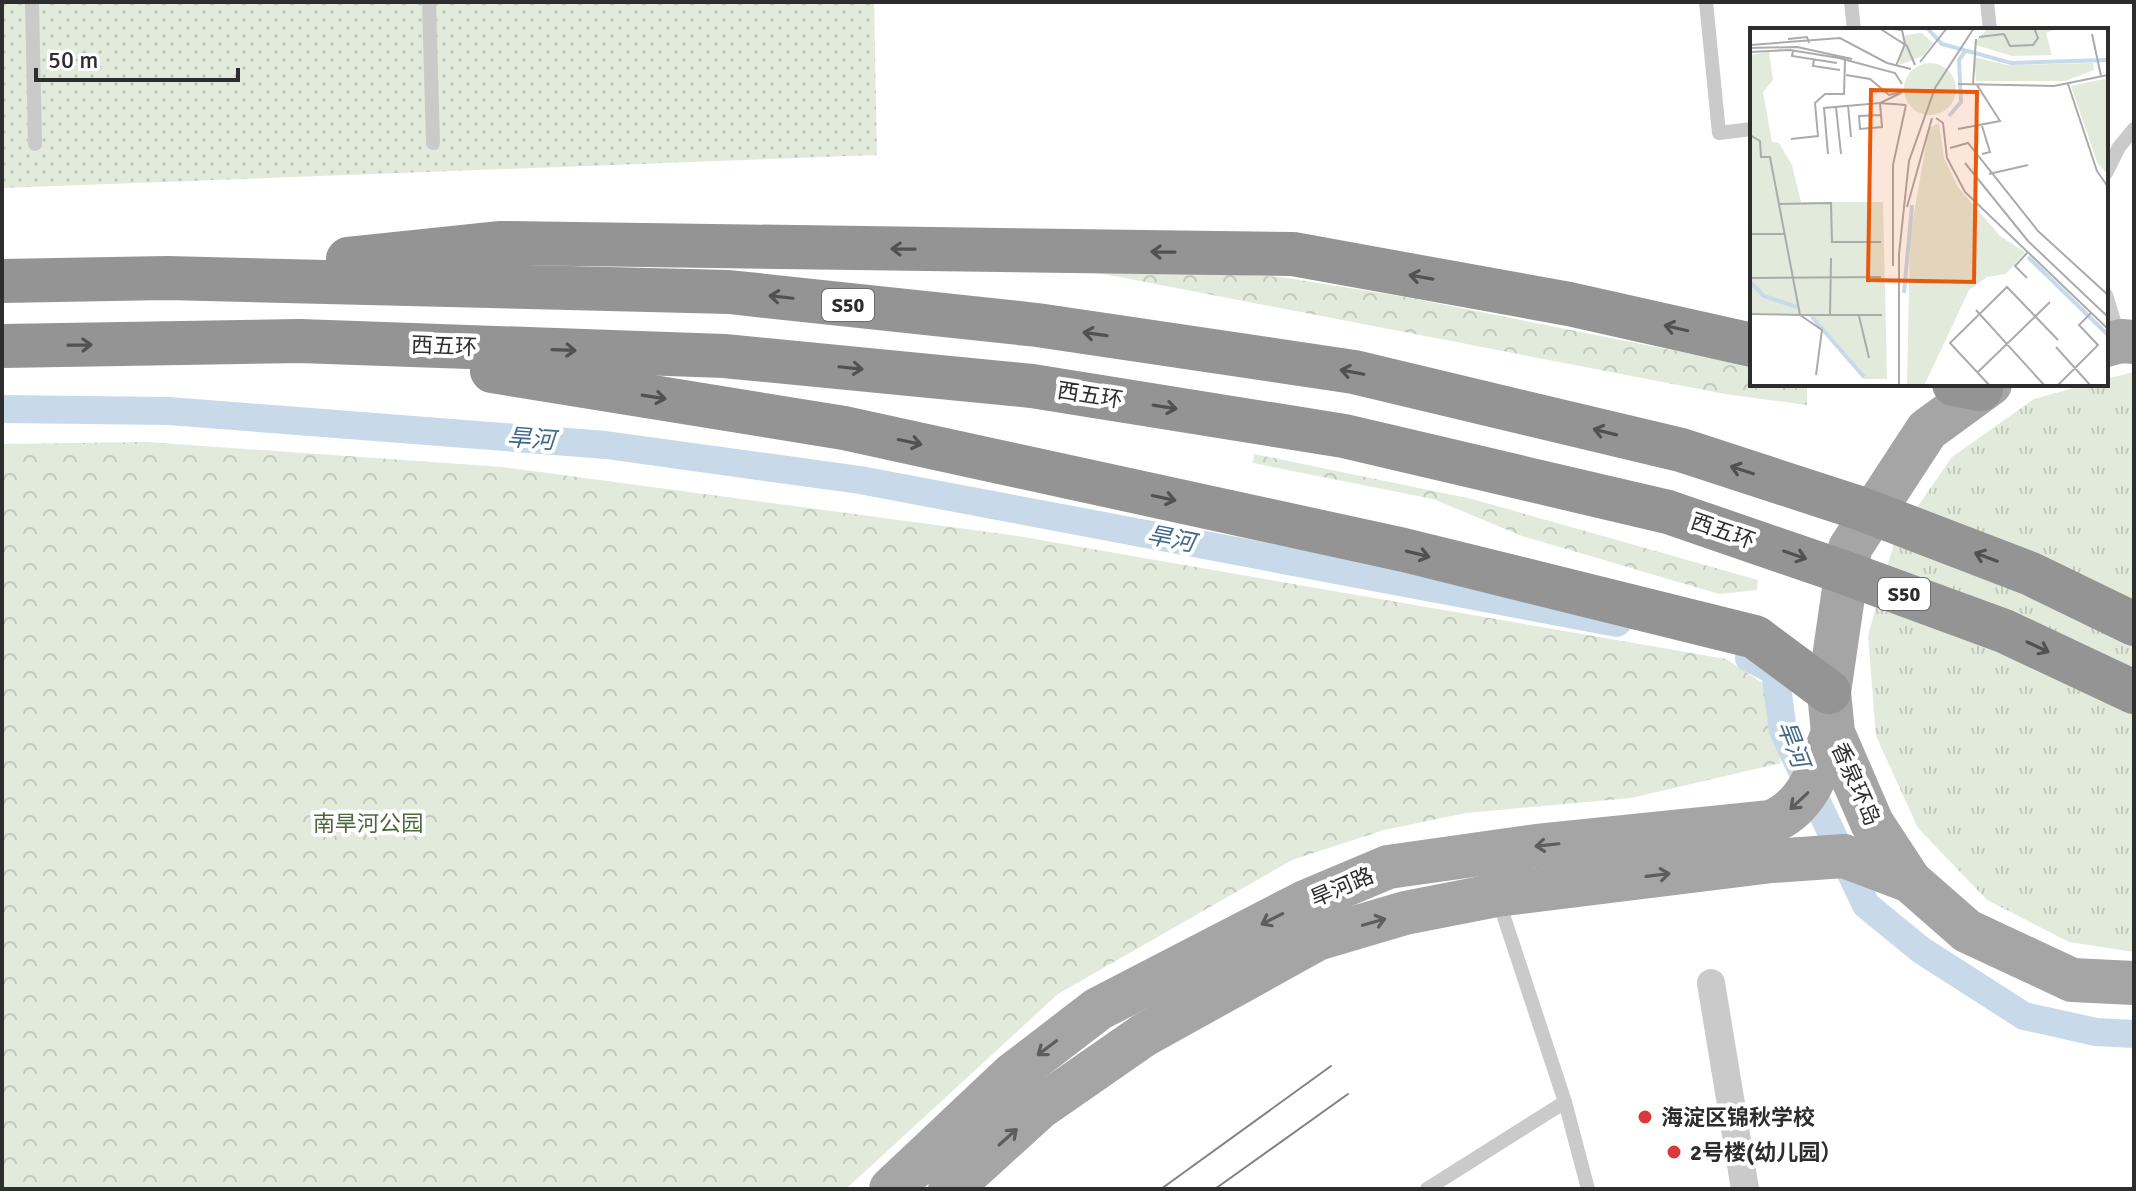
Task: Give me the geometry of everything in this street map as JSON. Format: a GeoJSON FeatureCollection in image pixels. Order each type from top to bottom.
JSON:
{"type":"FeatureCollection","features":[{"type":"Feature","properties":{"kind":"highway"},"geometry":{"type":"LineString","coordinates":[[167,278],[501,243],[1293,254],[1569,304],[1750,345]]}},
{"type":"Feature","properties":{"kind":"highway","name":"S50"},"geometry":{"type":"LineString","coordinates":[[2,281],[167,278],[729,292],[1022,323],[1354,372],[1681,450],[1859,508],[2002,563],[2134,624]]}},
{"type":"Feature","properties":{"kind":"highway"},"geometry":{"type":"LineString","coordinates":[[300,341],[844,428],[1404,550],[1755,637],[1831,712]]}},
{"type":"Feature","properties":{"kind":"highway","name":"西五环"},"geometry":{"type":"LineString","coordinates":[[2,346],[300,341],[724,356],[1032,386],[1344,436],[1668,512],[2004,631],[2134,692]]}},
{"type":"Feature","properties":{"kind":"main road"},"geometry":{"type":"LineString","coordinates":[[1831,712],[1850,548],[1927,430],[1976,386]]}},
{"type":"Feature","properties":{"kind":"main road","name":"香泉环岛"},"geometry":{"type":"LineString","coordinates":[[1831,712],[1872,823],[1910,881],[1967,931],[2072,980],[2134,983]]}},
{"type":"Feature","properties":{"kind":"main road","name":"旱河路"},"geometry":{"type":"LineString","coordinates":[[891,1189],[1012,1075],[1098,1009],[1305,902],[1388,867],[1537,846],[1771,822],[1781,818],[1809,792],[1831,712]]}},
{"type":"Feature","properties":{"kind":"main road","name":"旱河路"},"geometry":{"type":"LineString","coordinates":[[950,1189],[1039,1108],[1144,1035],[1317,939],[1405,913],[1497,895],[1772,861],[1844,856],[1910,881]]}},
{"type":"Feature","properties":{"kind":"street"},"geometry":{"type":"LineString","coordinates":[[1711,983],[1745,1189]]}},
{"type":"Feature","properties":{"kind":"lane"},"geometry":{"type":"LineString","coordinates":[[32,2],[35,144]]}},
{"type":"Feature","properties":{"kind":"lane"},"geometry":{"type":"LineString","coordinates":[[429,2],[433,143]]}},
{"type":"Feature","properties":{"kind":"lane"},"geometry":{"type":"LineString","coordinates":[[1706,2],[1719,133],[1750,129]]}},
{"type":"Feature","properties":{"kind":"lane"},"geometry":{"type":"LineString","coordinates":[[1851,2],[1854,28]]}},
{"type":"Feature","properties":{"kind":"lane"},"geometry":{"type":"LineString","coordinates":[[1987,2],[1990,28]]}},
{"type":"Feature","properties":{"kind":"lane"},"geometry":{"type":"LineString","coordinates":[[2108,169],[2119,147],[2134,129]]}},
{"type":"Feature","properties":{"kind":"lane"},"geometry":{"type":"LineString","coordinates":[[2108,303],[2117,340]]}},
{"type":"Feature","properties":{"kind":"lane"},"geometry":{"type":"LineString","coordinates":[[1497,895],[1565,1102],[1588,1189]]}},
{"type":"Feature","properties":{"kind":"lane"},"geometry":{"type":"LineString","coordinates":[[1427,1189],[1565,1102]]}},
{"type":"Feature","properties":{"kind":"green space"},"geometry":{"type":"Polygon","coordinates":[[[2,2],[874,2],[877,155],[2,188],[2,2]]]}},
{"type":"Feature","properties":{"kind":"green space"},"geometry":{"type":"Polygon","coordinates":[[[1073,268],[1281,277],[1405,297],[1750,366],[1750,386],[1807,386],[1807,405],[1725,394],[1073,268]]]}},
{"type":"Feature","properties":{"kind":"green space"},"geometry":{"type":"Polygon","coordinates":[[[2134,372],[2134,952],[2069,942],[1987,900],[1918,828],[1876,736],[1868,636],[1895,539],[1952,457],[2034,399],[2081,386],[2108,386],[2108,378],[2134,372]]]}},
{"type":"Feature","properties":{"kind":"green space","name":"南旱河公园"},"geometry":{"type":"Polygon","coordinates":[[[147,442],[503,467],[1011,535],[1726,659],[1767,686],[1781,763],[1631,798],[1466,813],[1384,830],[1292,860],[1058,994],[846,1189],[2,1189],[2,444],[147,442]]]}},
{"type":"Feature","properties":{"kind":"green space"},"geometry":{"type":"Polygon","coordinates":[[[1254,454],[1472,499],[1758,580],[1757,590],[1719,594],[1522,536],[1433,499],[1253,463],[1254,454]]]}},
{"type":"Feature","properties":{"kind":"waterway","name":"旱河"},"geometry":{"type":"LineString","coordinates":[[2,409],[169,411],[606,445],[860,480],[1617,623]]}},
{"type":"Feature","properties":{"kind":"waterway","name":"旱河"},"geometry":{"type":"LineString","coordinates":[[1749,658],[1775,671],[1783,731],[1866,905],[1921,950],[2024,1016],[2096,1032],[2134,1034]]}},
{"type":"Feature","properties":{"kind":"tram line"},"geometry":{"type":"LineString","coordinates":[[1161,1189],[1331,1066]]}},
{"type":"Feature","properties":{"kind":"tram line"},"geometry":{"type":"LineString","coordinates":[[1215,1189],[1348,1094]]}},
{"type":"Feature","properties":{"kind":"place","name":"海淀区锦秋学校"},"geometry":{"type":"Point","coordinates":[1645,1117]}},
{"type":"Feature","properties":{"kind":"place","name":"2号楼(幼儿园）"},"geometry":{"type":"Point","coordinates":[1674,1152]}}]}
